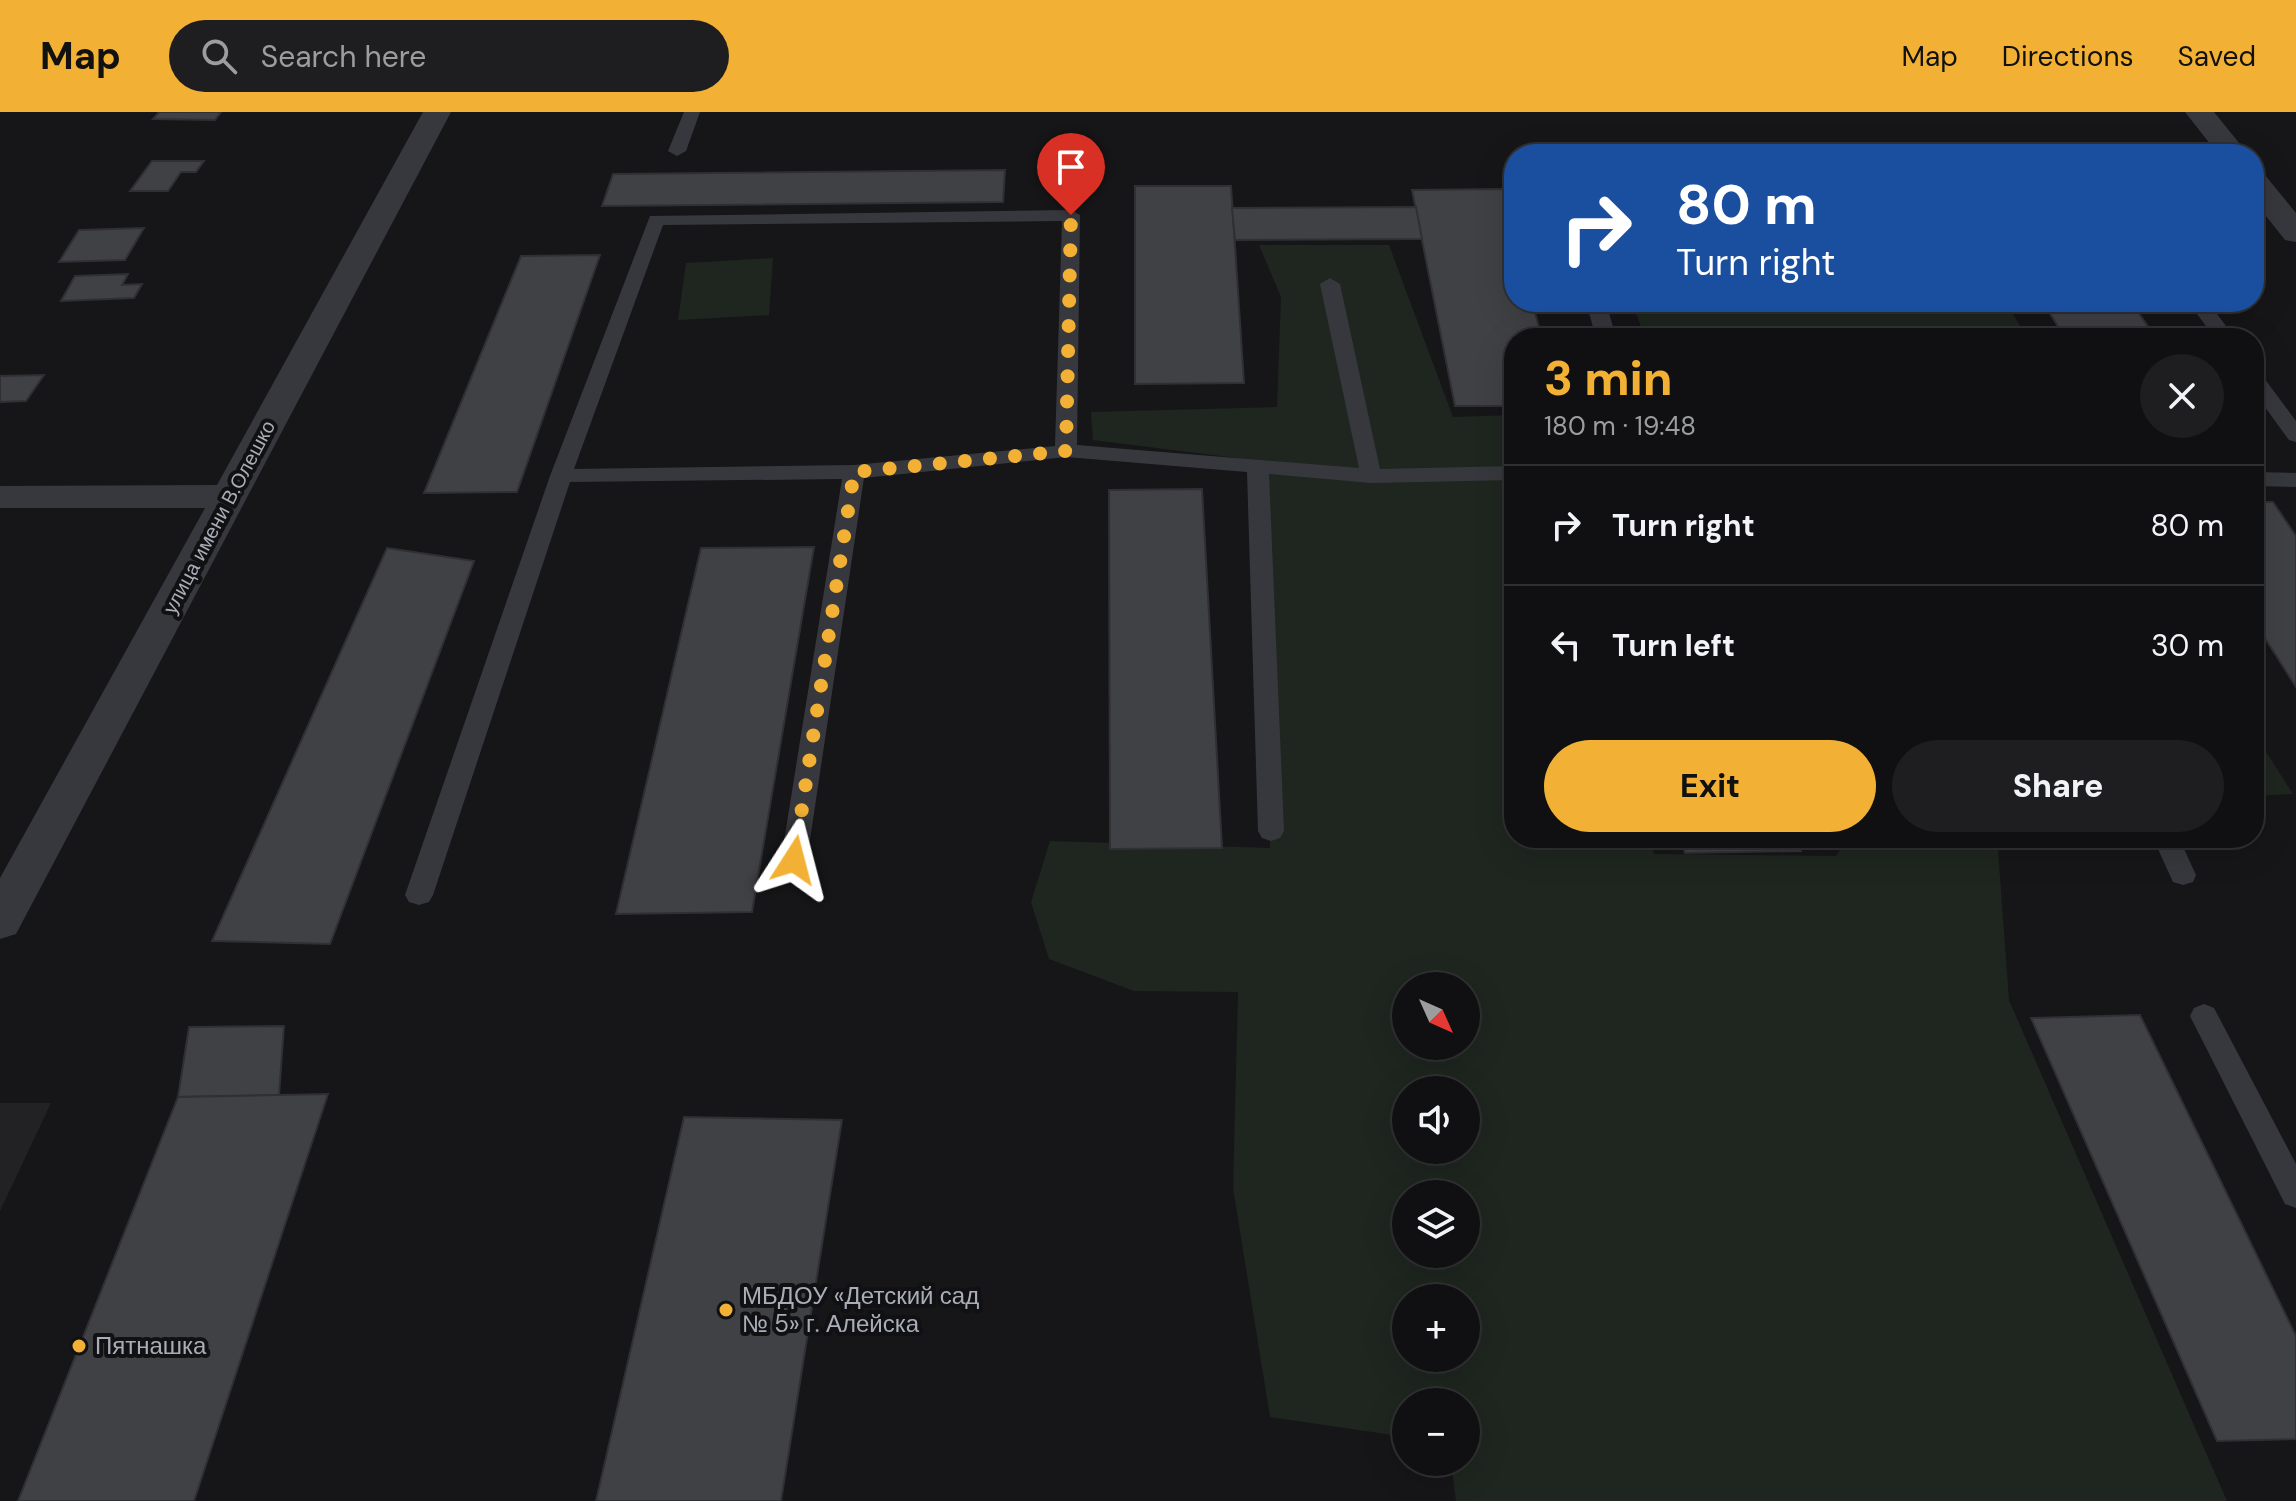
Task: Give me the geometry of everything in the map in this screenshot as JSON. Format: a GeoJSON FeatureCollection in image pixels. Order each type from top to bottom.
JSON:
{"type":"FeatureCollection","features":[{"type":"Feature","properties":{"kind":"street","name":"улица имени В.Олешко"},"geometry":{"type":"LineString","coordinates":[[0,921],[437,112]]}},
{"type":"Feature","properties":{"kind":"street"},"geometry":{"type":"LineString","coordinates":[[2199,112],[2225,144]]}},
{"type":"Feature","properties":{"kind":"street"},"geometry":{"type":"LineString","coordinates":[[2264,193],[2296,233]]}},
{"type":"Feature","properties":{"kind":"street"},"geometry":{"type":"LineString","coordinates":[[0,497],[232,496]]}},
{"type":"Feature","properties":{"kind":"lane"},"geometry":{"type":"LineString","coordinates":[[677,151],[692,112]]}},
{"type":"Feature","properties":{"kind":"lane"},"geometry":{"type":"LineString","coordinates":[[419,895],[561,476],[656,220],[1071,215],[1066,451]]}},
{"type":"Feature","properties":{"kind":"lane"},"geometry":{"type":"LineString","coordinates":[[1330,284],[1371,476]]}},
{"type":"Feature","properties":{"kind":"lane"},"geometry":{"type":"LineString","coordinates":[[2264,392],[2296,436]]}},
{"type":"Feature","properties":{"kind":"lane"},"geometry":{"type":"LineString","coordinates":[[561,476],[854,472],[1066,451],[1371,476],[1504,473]]}},
{"type":"Feature","properties":{"kind":"lane"},"geometry":{"type":"LineString","coordinates":[[1258,466],[1271,831]]}},
{"type":"Feature","properties":{"kind":"lane"},"geometry":{"type":"LineString","coordinates":[[794,860],[854,472]]}},
{"type":"Feature","properties":{"kind":"lane"},"geometry":{"type":"LineString","coordinates":[[2264,479],[2296,480]]}},
{"type":"Feature","properties":{"kind":"lane"},"geometry":{"type":"LineString","coordinates":[[2171,848],[2183,875]]}},
{"type":"Feature","properties":{"kind":"lane"},"geometry":{"type":"LineString","coordinates":[[2204,1016],[2296,1194]]}},
{"type":"Feature","properties":{"kind":"shaded area"},"geometry":{"type":"Polygon","coordinates":[[[1259,245],[1389,245],[1453,417],[1504,415],[1504,848],[1652,848],[1654,854],[1836,856],[1841,848],[1997,848],[2009,1000],[2227,1501],[1456,1501],[1453,1476],[1480,1476],[1480,1388],[1392,1388],[1392,1435],[1270,1417],[1233,1188],[1238,992],[1134,991],[1049,959],[1031,902],[1050,841],[1270,848],[1266,483],[1252,460],[1093,440],[1091,412],[1277,407],[1281,297],[1259,245]]]}},
{"type":"Feature","properties":{"kind":"shaded area"},"geometry":{"type":"Polygon","coordinates":[[[773,258],[769,315],[678,320],[686,263],[773,258]]]}},
{"type":"Feature","properties":{"kind":"shaded area"},"geometry":{"type":"Polygon","coordinates":[[[1636,312],[2012,312],[2021,328],[1641,328],[1636,312]]]}},
{"type":"Feature","properties":{"kind":"shaded area"},"geometry":{"type":"Polygon","coordinates":[[[2264,749],[2293,794],[2264,795],[2264,749]]]}},
{"type":"Feature","properties":{"kind":"shaded area"},"geometry":{"type":"Polygon","coordinates":[[[0,1103],[51,1103],[0,1211],[0,1103]]]}},
{"type":"Feature","properties":{"kind":"building"},"geometry":{"type":"Polygon","coordinates":[[[159,112],[221,112],[215,120],[153,119],[159,112]]]}},
{"type":"Feature","properties":{"kind":"building"},"geometry":{"type":"Polygon","coordinates":[[[152,161],[204,161],[196,172],[181,172],[168,191],[130,191],[152,161]]]}},
{"type":"Feature","properties":{"kind":"building"},"geometry":{"type":"Polygon","coordinates":[[[1005,170],[1003,202],[602,206],[613,174],[1005,170]]]}},
{"type":"Feature","properties":{"kind":"building"},"geometry":{"type":"Polygon","coordinates":[[[1135,186],[1231,186],[1244,383],[1135,384],[1135,186]]]}},
{"type":"Feature","properties":{"kind":"building"},"geometry":{"type":"Polygon","coordinates":[[[1503,189],[1504,312],[1535,312],[1539,328],[1504,328],[1504,406],[1455,406],[1412,190],[1503,189]]]}},
{"type":"Feature","properties":{"kind":"building"},"geometry":{"type":"Polygon","coordinates":[[[1416,207],[1422,239],[1235,240],[1232,208],[1416,207]]]}},
{"type":"Feature","properties":{"kind":"building"},"geometry":{"type":"Polygon","coordinates":[[[144,228],[125,260],[59,262],[79,230],[144,228]]]}},
{"type":"Feature","properties":{"kind":"building"},"geometry":{"type":"Polygon","coordinates":[[[600,255],[517,492],[424,493],[521,256],[600,255]]]}},
{"type":"Feature","properties":{"kind":"building"},"geometry":{"type":"Polygon","coordinates":[[[128,274],[122,285],[142,284],[134,298],[61,301],[75,276],[128,274]]]}},
{"type":"Feature","properties":{"kind":"building"},"geometry":{"type":"Polygon","coordinates":[[[2049,312],[2138,312],[2149,328],[2059,328],[2049,312]]]}},
{"type":"Feature","properties":{"kind":"building"},"geometry":{"type":"Polygon","coordinates":[[[44,375],[26,401],[0,402],[0,376],[44,375]]]}},
{"type":"Feature","properties":{"kind":"building"},"geometry":{"type":"Polygon","coordinates":[[[1202,489],[1222,848],[1110,849],[1109,490],[1202,489]]]}},
{"type":"Feature","properties":{"kind":"building"},"geometry":{"type":"Polygon","coordinates":[[[2264,502],[2273,502],[2296,536],[2296,687],[2264,637],[2264,502]]]}},
{"type":"Feature","properties":{"kind":"building"},"geometry":{"type":"Polygon","coordinates":[[[814,547],[752,912],[616,914],[701,548],[814,547]]]}},
{"type":"Feature","properties":{"kind":"building"},"geometry":{"type":"Polygon","coordinates":[[[387,548],[474,561],[330,944],[212,941],[387,548]]]}},
{"type":"Feature","properties":{"kind":"building"},"geometry":{"type":"Polygon","coordinates":[[[1684,848],[1800,848],[1801,851],[1685,853],[1684,848]]]}},
{"type":"Feature","properties":{"kind":"building"},"geometry":{"type":"Polygon","coordinates":[[[2140,1015],[2296,1336],[2296,1439],[2217,1441],[2031,1018],[2140,1015]]]}},
{"type":"Feature","properties":{"kind":"building"},"geometry":{"type":"Polygon","coordinates":[[[284,1026],[279,1095],[178,1097],[189,1027],[284,1026]]]}},
{"type":"Feature","properties":{"kind":"building"},"geometry":{"type":"Polygon","coordinates":[[[328,1094],[194,1501],[18,1501],[178,1097],[328,1094]]]}},
{"type":"Feature","properties":{"kind":"building","name":"МБДОУ «Детский сад № 5» г. Алейска"},"geometry":{"type":"Polygon","coordinates":[[[684,1117],[842,1120],[781,1501],[596,1501],[684,1117]]]}},
{"type":"Feature","properties":{"kind":"place","name":"МБДОУ «Детский сад № 5» г. Алейска"},"geometry":{"type":"Point","coordinates":[726,1310]}},
{"type":"Feature","properties":{"kind":"place","name":"Пятнашка"},"geometry":{"type":"Point","coordinates":[79,1346]}},
{"type":"Feature","properties":{"kind":"route"},"geometry":{"type":"LineString","coordinates":[[794,860],[854,472],[1066,451],[1071,215]]}}]}
